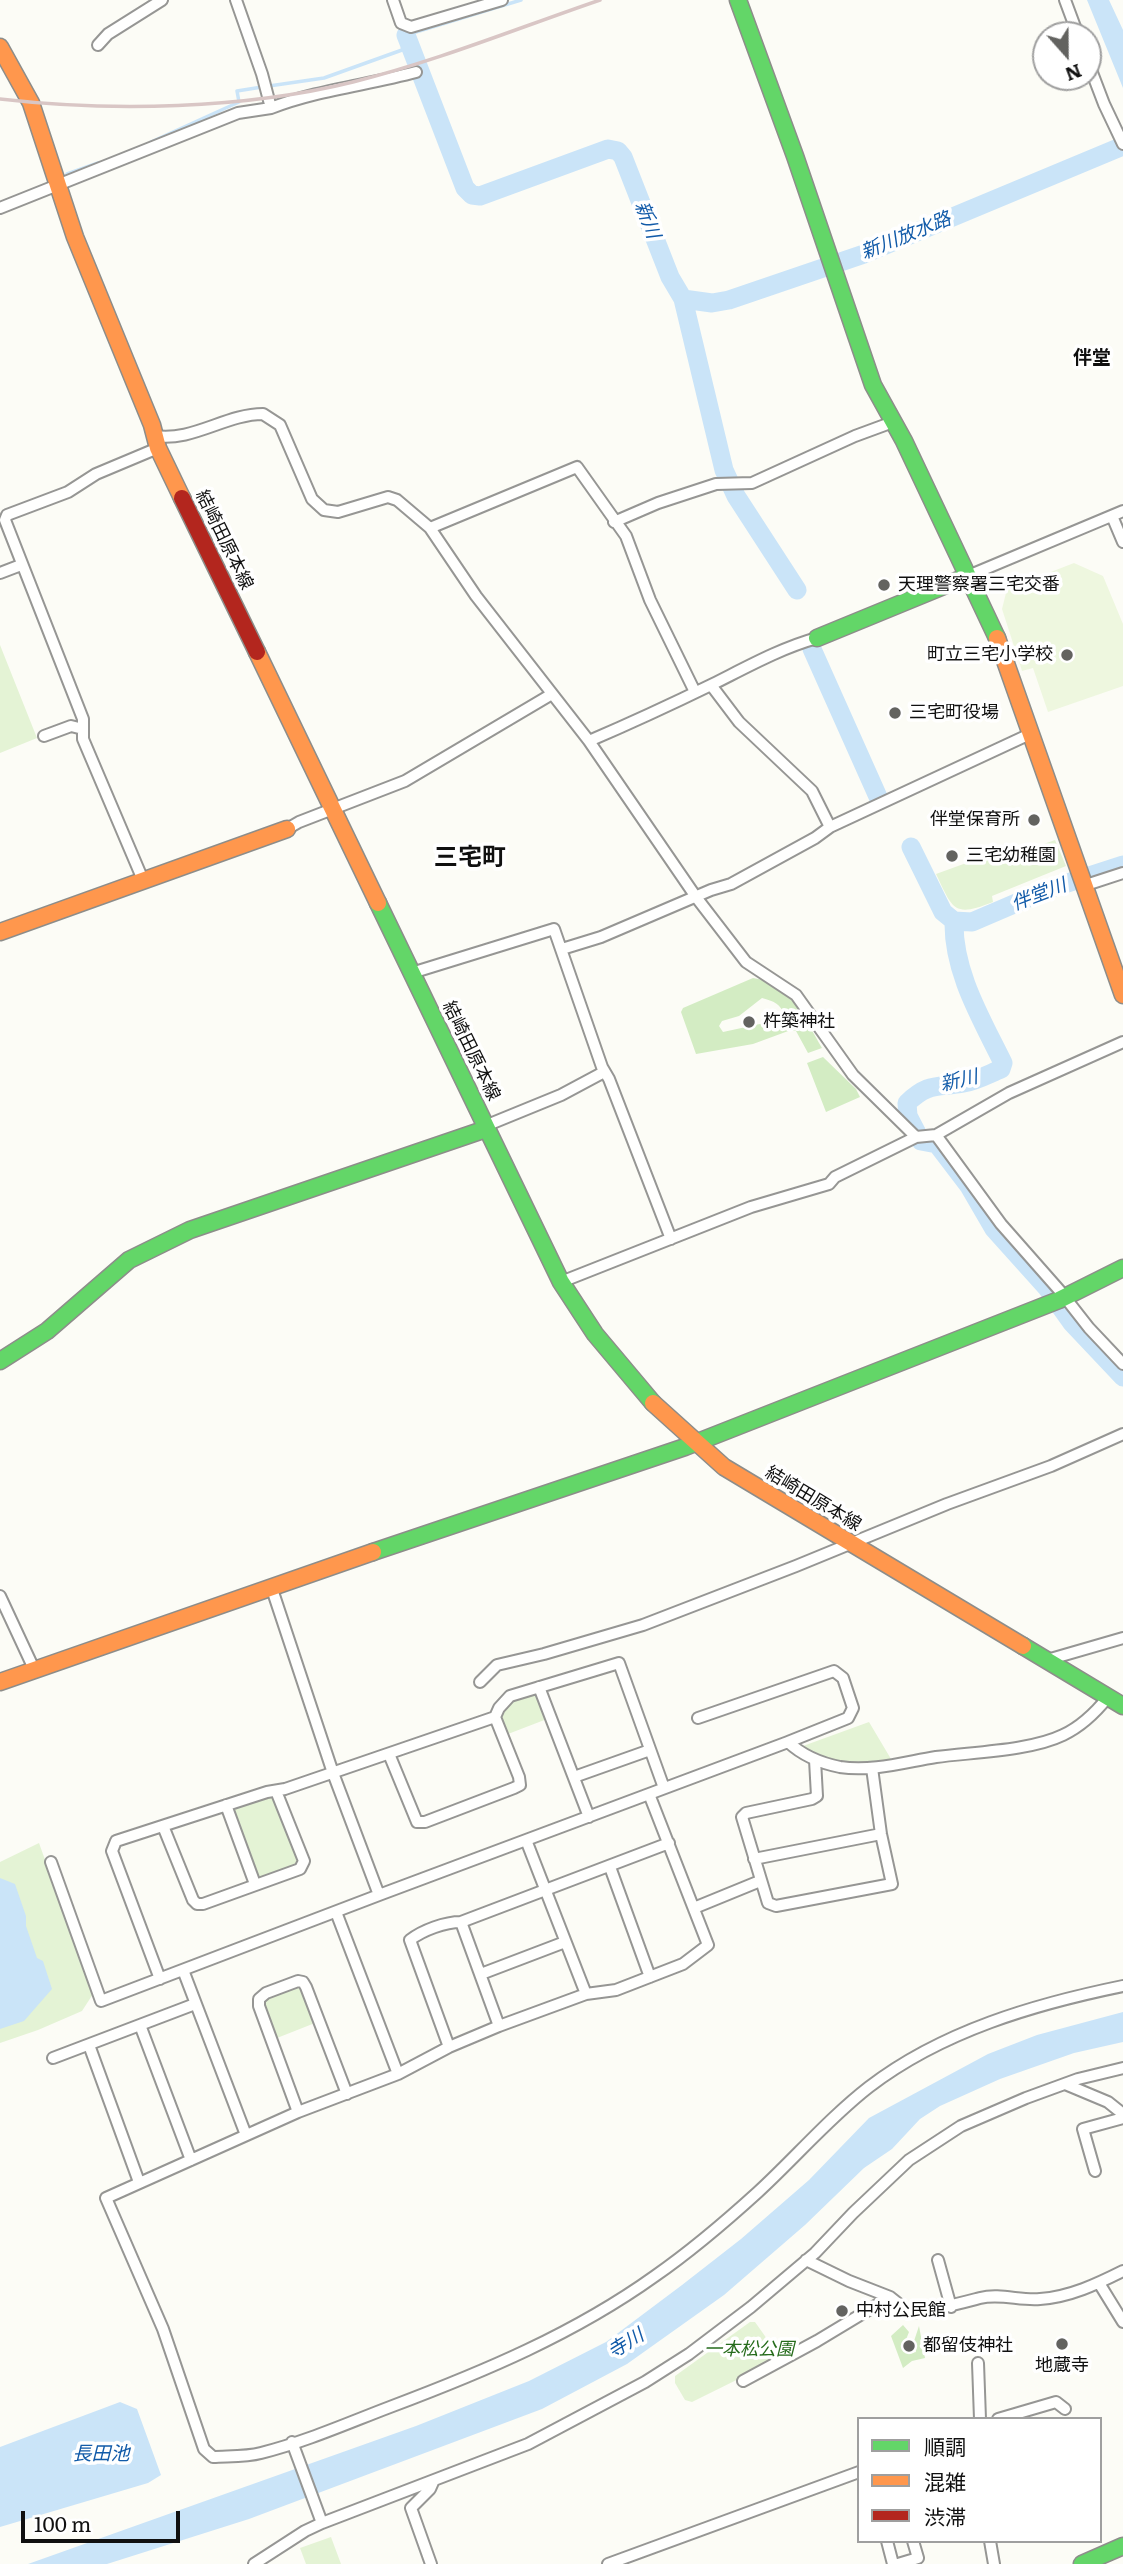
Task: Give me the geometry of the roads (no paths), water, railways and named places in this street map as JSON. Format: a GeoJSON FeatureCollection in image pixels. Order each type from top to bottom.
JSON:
{"type":"FeatureCollection","features":[{"type":"Feature","properties":{"kind":"street"},"geometry":{"type":"LineString","coordinates":[[98,45],[108,34],[162,0]]}},
{"type":"Feature","properties":{"kind":"street"},"geometry":{"type":"LineString","coordinates":[[236,0],[271,108]]}},
{"type":"Feature","properties":{"kind":"street"},"geometry":{"type":"LineString","coordinates":[[393,0],[401,23],[411,27],[502,0]]}},
{"type":"Feature","properties":{"kind":"street"},"geometry":{"type":"LineString","coordinates":[[738,0],[795,156],[873,385],[904,440],[1003,650],[1123,995]]}},
{"type":"Feature","properties":{"kind":"street"},"geometry":{"type":"LineString","coordinates":[[1065,0],[1073,21]]}},
{"type":"Feature","properties":{"kind":"street","name":"結崎田原本線"},"geometry":{"type":"LineString","coordinates":[[0,47],[31,103],[80,250],[157,442],[331,810],[561,1282],[600,1344],[650,1402],[724,1467],[1123,1706]]}},
{"type":"Feature","properties":{"kind":"street"},"geometry":{"type":"LineString","coordinates":[[0,208],[239,113],[271,108],[289,101],[416,72]]}},
{"type":"Feature","properties":{"kind":"street"},"geometry":{"type":"LineString","coordinates":[[1099,91],[1123,144]]}},
{"type":"Feature","properties":{"kind":"street"},"geometry":{"type":"LineString","coordinates":[[143,880],[83,740],[83,719],[5,520],[7,515],[68,492],[157,442],[223,421],[263,414],[280,425],[312,499],[324,510],[338,512],[388,498],[397,500],[430,528],[475,596],[589,741],[696,897],[746,962],[796,995],[853,1075],[916,1137]]}},
{"type":"Feature","properties":{"kind":"street"},"geometry":{"type":"LineString","coordinates":[[614,522],[657,503],[716,484],[752,483],[855,436],[893,422]]}},
{"type":"Feature","properties":{"kind":"street"},"geometry":{"type":"LineString","coordinates":[[430,528],[577,467],[626,536],[650,600],[695,692]]}},
{"type":"Feature","properties":{"kind":"street"},"geometry":{"type":"LineString","coordinates":[[589,741],[802,642],[1117,514],[1123,542]]}},
{"type":"Feature","properties":{"kind":"street"},"geometry":{"type":"LineString","coordinates":[[0,573],[21,565]]}},
{"type":"Feature","properties":{"kind":"street"},"geometry":{"type":"LineString","coordinates":[[711,685],[739,722],[812,791],[830,827]]}},
{"type":"Feature","properties":{"kind":"street"},"geometry":{"type":"LineString","coordinates":[[0,932],[287,829],[405,781],[552,694]]}},
{"type":"Feature","properties":{"kind":"street"},"geometry":{"type":"LineString","coordinates":[[44,736],[71,726],[83,729]]}},
{"type":"Feature","properties":{"kind":"street"},"geometry":{"type":"LineString","coordinates":[[562,949],[601,937],[731,884],[830,827],[1030,734]]}},
{"type":"Feature","properties":{"kind":"street"},"geometry":{"type":"LineString","coordinates":[[1081,880],[1123,873]]}},
{"type":"Feature","properties":{"kind":"street"},"geometry":{"type":"LineString","coordinates":[[411,971],[554,929],[604,1072],[671,1239]]}},
{"type":"Feature","properties":{"kind":"street"},"geometry":{"type":"LineString","coordinates":[[561,1282],[751,1206],[829,1184],[835,1177],[916,1137],[936,1135],[1009,1093],[1123,1042]]}},
{"type":"Feature","properties":{"kind":"street"},"geometry":{"type":"LineString","coordinates":[[0,1361],[47,1331],[123,1265],[190,1230],[486,1129],[490,1124],[561,1095],[604,1072]]}},
{"type":"Feature","properties":{"kind":"street"},"geometry":{"type":"LineString","coordinates":[[936,1135],[1058,1300],[1123,1364]]}},
{"type":"Feature","properties":{"kind":"street"},"geometry":{"type":"LineString","coordinates":[[0,1682],[271,1586],[694,1443],[1058,1300],[1123,1268]]}},
{"type":"Feature","properties":{"kind":"street"},"geometry":{"type":"LineString","coordinates":[[480,1682],[497,1665],[643,1625],[947,1504],[1051,1466],[1123,1434]]}},
{"type":"Feature","properties":{"kind":"street"},"geometry":{"type":"LineString","coordinates":[[271,1586],[334,1773],[379,1895]]}},
{"type":"Feature","properties":{"kind":"street"},"geometry":{"type":"LineString","coordinates":[[0,1596],[34,1669]]}},
{"type":"Feature","properties":{"kind":"street"},"geometry":{"type":"LineString","coordinates":[[1047,1660],[1123,1637]]}},
{"type":"Feature","properties":{"kind":"street"},"geometry":{"type":"LineString","coordinates":[[389,1754],[417,1822],[425,1822],[520,1785],[495,1717],[499,1708],[510,1696],[619,1663],[664,1788]]}},
{"type":"Feature","properties":{"kind":"street"},"geometry":{"type":"LineString","coordinates":[[51,1861],[101,2001],[788,1742],[848,1718],[853,1708],[843,1678],[835,1671],[698,1718]]}},
{"type":"Feature","properties":{"kind":"street"},"geometry":{"type":"LineString","coordinates":[[539,1687],[589,1816]]}},
{"type":"Feature","properties":{"kind":"street"},"geometry":{"type":"LineString","coordinates":[[788,1742],[815,1760],[842,1767],[872,1768],[1034,1744],[1063,1735],[1085,1721],[1108,1697]]}},
{"type":"Feature","properties":{"kind":"street"},"geometry":{"type":"LineString","coordinates":[[160,1979],[112,1851],[116,1841],[334,1773],[495,1717]]}},
{"type":"Feature","properties":{"kind":"street"},"geometry":{"type":"LineString","coordinates":[[574,1777],[650,1749]]}},
{"type":"Feature","properties":{"kind":"street"},"geometry":{"type":"LineString","coordinates":[[815,1760],[817,1796],[812,1800],[742,1817],[768,1903],[776,1906],[892,1884],[881,1833],[872,1768]]}},
{"type":"Feature","properties":{"kind":"street"},"geometry":{"type":"LineString","coordinates":[[163,1826],[193,1900],[197,1904],[203,1904],[300,1869],[304,1861],[276,1791]]}},
{"type":"Feature","properties":{"kind":"street"},"geometry":{"type":"LineString","coordinates":[[649,1794],[708,1945],[683,1964],[615,1990],[586,1994],[499,2026],[398,2074],[298,2112],[106,2198],[163,2329],[204,2449],[213,2456],[258,2454],[294,2446],[476,2375],[559,2336],[654,2277],[698,2243],[758,2192],[834,2117],[871,2086],[924,2053],[986,2023],[1053,2002],[1123,1986]]}},
{"type":"Feature","properties":{"kind":"street"},"geometry":{"type":"LineString","coordinates":[[226,1805],[256,1884]]}},
{"type":"Feature","properties":{"kind":"street"},"geometry":{"type":"LineString","coordinates":[[754,1859],[881,1833]]}},
{"type":"Feature","properties":{"kind":"street"},"geometry":{"type":"LineString","coordinates":[[526,1840],[586,1994]]}},
{"type":"Feature","properties":{"kind":"street"},"geometry":{"type":"LineString","coordinates":[[449,2048],[410,1940],[416,1935],[452,1922],[461,1923],[669,1843]]}},
{"type":"Feature","properties":{"kind":"street"},"geometry":{"type":"LineString","coordinates":[[610,1867],[650,1977]]}},
{"type":"Feature","properties":{"kind":"street"},"geometry":{"type":"LineString","coordinates":[[694,1908],[760,1881]]}},
{"type":"Feature","properties":{"kind":"street"},"geometry":{"type":"LineString","coordinates":[[336,1912],[398,2074]]}},
{"type":"Feature","properties":{"kind":"street"},"geometry":{"type":"LineString","coordinates":[[461,1923],[499,2026]]}},
{"type":"Feature","properties":{"kind":"street"},"geometry":{"type":"LineString","coordinates":[[481,1974],[565,1942]]}},
{"type":"Feature","properties":{"kind":"street"},"geometry":{"type":"LineString","coordinates":[[183,1970],[246,2135]]}},
{"type":"Feature","properties":{"kind":"street"},"geometry":{"type":"LineString","coordinates":[[298,2112],[259,2006],[259,1998],[265,1993],[298,1981],[303,1982],[347,2094]]}},
{"type":"Feature","properties":{"kind":"street"},"geometry":{"type":"LineString","coordinates":[[53,2057],[195,2004]]}},
{"type":"Feature","properties":{"kind":"street"},"geometry":{"type":"LineString","coordinates":[[140,2025],[191,2160]]}},
{"type":"Feature","properties":{"kind":"street"},"geometry":{"type":"LineString","coordinates":[[89,2045],[139,2182]]}},
{"type":"Feature","properties":{"kind":"street"},"geometry":{"type":"LineString","coordinates":[[254,2564],[321,2520],[528,2444],[645,2382],[689,2354],[751,2307],[806,2260],[909,2160],[961,2126],[1026,2098],[1123,2068]]}},
{"type":"Feature","properties":{"kind":"street"},"geometry":{"type":"LineString","coordinates":[[1065,2084],[1108,2102],[1123,2116],[1083,2129],[1095,2171]]}},
{"type":"Feature","properties":{"kind":"street"},"geometry":{"type":"LineString","coordinates":[[806,2260],[890,2297],[911,2313],[951,2307],[981,2298],[1038,2299],[1067,2295],[1123,2271]]}},
{"type":"Feature","properties":{"kind":"street"},"geometry":{"type":"LineString","coordinates":[[938,2260],[951,2307]]}},
{"type":"Feature","properties":{"kind":"street"},"geometry":{"type":"LineString","coordinates":[[1099,2283],[1123,2322]]}},
{"type":"Feature","properties":{"kind":"street"},"geometry":{"type":"LineString","coordinates":[[743,2381],[890,2297]]}},
{"type":"Feature","properties":{"kind":"street"},"geometry":{"type":"LineString","coordinates":[[978,2363],[980,2417]]}},
{"type":"Feature","properties":{"kind":"street"},"geometry":{"type":"LineString","coordinates":[[1005,2417],[1056,2402],[1065,2409]]}},
{"type":"Feature","properties":{"kind":"street"},"geometry":{"type":"LineString","coordinates":[[294,2446],[321,2520]]}},
{"type":"Feature","properties":{"kind":"street"},"geometry":{"type":"LineString","coordinates":[[608,2564],[857,2474]]}},
{"type":"Feature","properties":{"kind":"street"},"geometry":{"type":"LineString","coordinates":[[431,2564],[411,2508],[434,2480]]}},
{"type":"Feature","properties":{"kind":"street"},"geometry":{"type":"LineString","coordinates":[[888,2543],[896,2564],[918,2558],[914,2543]]}},
{"type":"Feature","properties":{"kind":"street"},"geometry":{"type":"LineString","coordinates":[[990,2543],[994,2564]]}},
{"type":"Feature","properties":{"kind":"street"},"geometry":{"type":"LineString","coordinates":[[1082,2564],[1123,2546]]}},
{"type":"Feature","properties":{"kind":"water"},"geometry":{"type":"Polygon","coordinates":[[[1087,0],[1109,0],[1123,30],[1123,88],[1102,37],[1102,21],[1096,21],[1087,0]]]}},
{"type":"Feature","properties":{"kind":"water"},"geometry":{"type":"Polygon","coordinates":[[[0,1878],[15,1884],[37,1958],[43,1961],[52,1989],[24,2021],[0,2029],[0,1878]]]}},
{"type":"Feature","properties":{"kind":"water","name":"寺川"},"geometry":{"type":"Polygon","coordinates":[[[1123,2012],[1123,2042],[1074,2053],[1000,2079],[940,2106],[920,2119],[892,2149],[864,2168],[805,2225],[724,2295],[627,2364],[542,2409],[249,2519],[107,2564],[28,2564],[416,2426],[529,2381],[606,2342],[682,2285],[741,2239],[809,2180],[869,2118],[988,2054],[1037,2035],[1123,2012]]]}},
{"type":"Feature","properties":{"kind":"water","name":"長田池"},"geometry":{"type":"Polygon","coordinates":[[[120,2402],[137,2409],[161,2475],[148,2483],[0,2527],[0,2447],[120,2402]]]}},
{"type":"Feature","properties":{"kind":"waterway"},"geometry":{"type":"LineString","coordinates":[[406,35],[521,0]]}},
{"type":"Feature","properties":{"kind":"waterway"},"geometry":{"type":"LineString","coordinates":[[269,86],[324,78],[402,50],[406,35]]}},
{"type":"Feature","properties":{"kind":"waterway","name":"新川"},"geometry":{"type":"LineString","coordinates":[[406,35],[465,188],[472,195],[480,196],[608,149],[618,151],[623,157],[670,277],[683,299],[724,470],[736,496],[797,590]]}},
{"type":"Feature","properties":{"kind":"waterway"},"geometry":{"type":"LineString","coordinates":[[151,142],[239,102],[237,91],[262,87]]}},
{"type":"Feature","properties":{"kind":"waterway","name":"新川放水路"},"geometry":{"type":"LineString","coordinates":[[683,299],[712,303],[729,300],[864,254],[1123,146]]}},
{"type":"Feature","properties":{"kind":"waterway"},"geometry":{"type":"LineString","coordinates":[[67,174],[98,163]]}},
{"type":"Feature","properties":{"kind":"waterway","name":"新川"},"geometry":{"type":"LineString","coordinates":[[812,649],[879,799]]}},
{"type":"Feature","properties":{"kind":"waterway","name":"新川"},"geometry":{"type":"LineString","coordinates":[[911,847],[943,912],[954,921]]}},
{"type":"Feature","properties":{"kind":"waterway","name":"伴堂川"},"geometry":{"type":"LineString","coordinates":[[954,921],[972,922],[1049,889],[1123,865]]}},
{"type":"Feature","properties":{"kind":"waterway","name":"新川"},"geometry":{"type":"LineString","coordinates":[[954,921],[963,976],[1003,1063],[1001,1069],[973,1081],[934,1087],[921,1092],[907,1103],[908,1116],[921,1141],[937,1144],[969,1186],[994,1229],[1047,1288],[1072,1323],[1123,1377]]}},
{"type":"Feature","properties":{"kind":"railway"},"geometry":{"type":"LineString","coordinates":[[0,99],[87,106],[178,106],[268,98],[311,91],[416,64],[600,0]]}},
{"type":"Feature","properties":{"kind":"place","name":"天理警察署三宅交番"},"geometry":{"type":"Point","coordinates":[884,585]}},
{"type":"Feature","properties":{"kind":"place","name":"町立三宅小学校"},"geometry":{"type":"Point","coordinates":[1067,655]}},
{"type":"Feature","properties":{"kind":"place","name":"三宅町役場"},"geometry":{"type":"Point","coordinates":[895,713]}},
{"type":"Feature","properties":{"kind":"place","name":"伴堂保育所"},"geometry":{"type":"Point","coordinates":[1034,820]}},
{"type":"Feature","properties":{"kind":"place","name":"三宅幼稚園"},"geometry":{"type":"Point","coordinates":[952,856]}},
{"type":"Feature","properties":{"kind":"place","name":"杵築神社"},"geometry":{"type":"Point","coordinates":[749,1022]}},
{"type":"Feature","properties":{"kind":"place","name":"中村公民館"},"geometry":{"type":"Point","coordinates":[842,2311]}},
{"type":"Feature","properties":{"kind":"place","name":"地蔵寺"},"geometry":{"type":"Point","coordinates":[1062,2344]}},
{"type":"Feature","properties":{"kind":"place","name":"都留伎神社"},"geometry":{"type":"Point","coordinates":[909,2346]}},
{"type":"Feature","properties":{"kind":"district","name":"伴堂"},"geometry":{"type":"Point","coordinates":[1092,358]}},
{"type":"Feature","properties":{"kind":"district","name":"三宅町"},"geometry":{"type":"Point","coordinates":[470,858]}},
{"type":"Feature","properties":{"kind":"park label","name":"一本松公園"},"geometry":{"type":"Point","coordinates":[749,2350]}}]}
